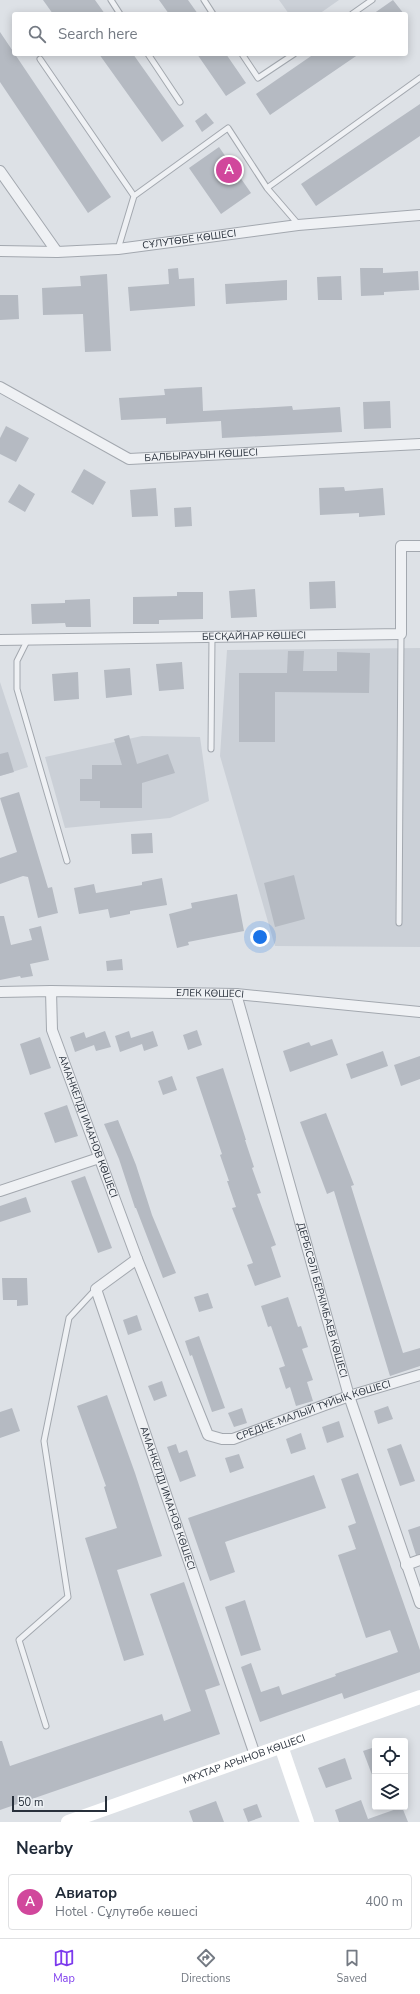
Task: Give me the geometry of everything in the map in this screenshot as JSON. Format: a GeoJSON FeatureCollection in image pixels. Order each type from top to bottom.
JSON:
{"type":"FeatureCollection","features":[{"type":"Feature","properties":{"kind":"main road","name":"МҰХТАР АРЫНОВ КӨШЕСІ"},"geometry":{"type":"LineString","coordinates":[[68,1822],[420,1697]]}},
{"type":"Feature","properties":{"kind":"main road"},"geometry":{"type":"LineString","coordinates":[[281,1746],[307,1822]]}},
{"type":"Feature","properties":{"kind":"street"},"geometry":{"type":"LineString","coordinates":[[0,171],[57,252]]}},
{"type":"Feature","properties":{"kind":"street","name":"СҰЛУТӨБЕ КӨШЕСІ"},"geometry":{"type":"LineString","coordinates":[[0,251],[57,252],[118,249],[298,225],[420,215]]}},
{"type":"Feature","properties":{"kind":"street","name":"БАЛБЫРАУЫН КӨШЕСІ"},"geometry":{"type":"LineString","coordinates":[[0,387],[129,459],[420,444]]}},
{"type":"Feature","properties":{"kind":"street"},"geometry":{"type":"LineString","coordinates":[[400,634],[401,546],[420,546]]}},
{"type":"Feature","properties":{"kind":"street","name":"БЕСҚАЙНАР КӨШЕСІ"},"geometry":{"type":"LineString","coordinates":[[0,640],[400,634]]}},
{"type":"Feature","properties":{"kind":"street","name":"ЕЛЕК КӨШЕСІ"},"geometry":{"type":"LineString","coordinates":[[0,992],[51,991],[236,994],[420,1012]]}},
{"type":"Feature","properties":{"kind":"street","name":"АМАНКЕЛДІ ИМАНОВ КӨШЕСІ"},"geometry":{"type":"LineString","coordinates":[[51,991],[52,1030],[137,1259],[208,1435]]}},
{"type":"Feature","properties":{"kind":"street","name":"ДЕРБІСӘЛІ БЕРКІМБАЕВ КӨШЕСІ"},"geometry":{"type":"LineString","coordinates":[[236,994],[349,1396],[420,1603]]}},
{"type":"Feature","properties":{"kind":"street"},"geometry":{"type":"LineString","coordinates":[[0,1191],[99,1158]]}},
{"type":"Feature","properties":{"kind":"street"},"geometry":{"type":"LineString","coordinates":[[96,1289],[137,1259]]}},
{"type":"Feature","properties":{"kind":"street","name":"АМАНКЕЛДІ ИМАНОВ КӨШЕСІ"},"geometry":{"type":"LineString","coordinates":[[96,1289],[256,1755]]}},
{"type":"Feature","properties":{"kind":"street","name":"СРЕДНЕ-МАЛЫЙ ТҰЙЫҚ КӨШЕСІ"},"geometry":{"type":"LineString","coordinates":[[208,1435],[222,1439],[233,1439],[349,1396],[420,1375]]}},
{"type":"Feature","properties":{"kind":"street"},"geometry":{"type":"LineString","coordinates":[[406,1565],[420,1560]]}},
{"type":"Feature","properties":{"kind":"lane"},"geometry":{"type":"LineString","coordinates":[[110,0],[119,12]]}},
{"type":"Feature","properties":{"kind":"lane"},"geometry":{"type":"LineString","coordinates":[[204,0],[213,12]]}},
{"type":"Feature","properties":{"kind":"lane"},"geometry":{"type":"LineString","coordinates":[[355,12],[372,0]]}},
{"type":"Feature","properties":{"kind":"lane"},"geometry":{"type":"LineString","coordinates":[[149,56],[180,102]]}},
{"type":"Feature","properties":{"kind":"lane"},"geometry":{"type":"LineString","coordinates":[[243,56],[258,78],[291,56]]}},
{"type":"Feature","properties":{"kind":"lane"},"geometry":{"type":"LineString","coordinates":[[40,59],[134,196]]}},
{"type":"Feature","properties":{"kind":"lane"},"geometry":{"type":"LineString","coordinates":[[266,188],[420,78]]}},
{"type":"Feature","properties":{"kind":"lane"},"geometry":{"type":"LineString","coordinates":[[118,249],[134,196],[228,128],[266,188],[298,225]]}},
{"type":"Feature","properties":{"kind":"lane"},"geometry":{"type":"LineString","coordinates":[[399,923],[400,634]]}},
{"type":"Feature","properties":{"kind":"lane"},"geometry":{"type":"LineString","coordinates":[[211,749],[212,637]]}},
{"type":"Feature","properties":{"kind":"lane"},"geometry":{"type":"LineString","coordinates":[[28,639],[17,661],[17,689],[67,861]]}},
{"type":"Feature","properties":{"kind":"lane"},"geometry":{"type":"LineString","coordinates":[[46,1726],[19,1640],[68,1597],[44,1441],[69,1318],[96,1289]]}},
{"type":"Feature","properties":{"kind":"shaded area"},"geometry":{"type":"Polygon","coordinates":[[[279,0],[339,0],[322,12],[288,12],[279,0]]]}},
{"type":"Feature","properties":{"kind":"shaded area"},"geometry":{"type":"Polygon","coordinates":[[[420,648],[420,947],[275,946],[220,756],[227,650],[420,648]]]}},
{"type":"Feature","properties":{"kind":"shaded area"},"geometry":{"type":"Polygon","coordinates":[[[0,682],[28,767],[0,776],[0,682]]]}},
{"type":"Feature","properties":{"kind":"shaded area"},"geometry":{"type":"Polygon","coordinates":[[[142,736],[200,737],[209,801],[170,818],[65,828],[45,757],[142,736]]]}},
{"type":"Feature","properties":{"kind":"building"},"geometry":{"type":"Polygon","coordinates":[[[43,0],[95,0],[104,12],[52,12],[43,0]]]}},
{"type":"Feature","properties":{"kind":"building"},"geometry":{"type":"Polygon","coordinates":[[[159,0],[188,0],[197,12],[168,12],[159,0]]]}},
{"type":"Feature","properties":{"kind":"building"},"geometry":{"type":"Polygon","coordinates":[[[393,0],[402,12],[376,12],[393,0]]]}},
{"type":"Feature","properties":{"kind":"building"},"geometry":{"type":"Polygon","coordinates":[[[0,32],[12,50],[12,56],[16,56],[111,197],[88,213],[0,82],[0,32]]]}},
{"type":"Feature","properties":{"kind":"building"},"geometry":{"type":"Polygon","coordinates":[[[100,56],[134,56],[184,126],[162,142],[100,56]]]}},
{"type":"Feature","properties":{"kind":"building"},"geometry":{"type":"Polygon","coordinates":[[[198,56],[227,56],[246,83],[226,96],[198,56]]]}},
{"type":"Feature","properties":{"kind":"building"},"geometry":{"type":"Polygon","coordinates":[[[311,56],[356,56],[270,115],[256,94],[311,56]]]}},
{"type":"Feature","properties":{"kind":"building"},"geometry":{"type":"Polygon","coordinates":[[[420,104],[420,136],[316,206],[301,184],[420,104]]]}},
{"type":"Feature","properties":{"kind":"building"},"geometry":{"type":"Polygon","coordinates":[[[206,113],[214,123],[202,132],[195,121],[206,113]]]}},
{"type":"Feature","properties":{"kind":"building"},"geometry":{"type":"Polygon","coordinates":[[[219,147],[251,193],[221,214],[189,168],[219,147]]]}},
{"type":"Feature","properties":{"kind":"building"},"geometry":{"type":"Polygon","coordinates":[[[178,268],[179,279],[194,278],[195,306],[130,311],[128,287],[169,284],[168,269],[178,268]]]}},
{"type":"Feature","properties":{"kind":"building"},"geometry":{"type":"Polygon","coordinates":[[[360,268],[383,268],[383,273],[418,271],[419,290],[384,292],[384,295],[361,296],[360,268]]]}},
{"type":"Feature","properties":{"kind":"building"},"geometry":{"type":"Polygon","coordinates":[[[107,274],[111,351],[85,352],[83,314],[43,315],[42,288],[81,286],[80,276],[107,274]]]}},
{"type":"Feature","properties":{"kind":"building"},"geometry":{"type":"Polygon","coordinates":[[[341,276],[342,300],[318,300],[317,277],[341,276]]]}},
{"type":"Feature","properties":{"kind":"building"},"geometry":{"type":"Polygon","coordinates":[[[287,280],[287,300],[226,304],[225,284],[287,280]]]}},
{"type":"Feature","properties":{"kind":"building"},"geometry":{"type":"Polygon","coordinates":[[[0,295],[18,295],[19,319],[0,320],[0,295]]]}},
{"type":"Feature","properties":{"kind":"building"},"geometry":{"type":"Polygon","coordinates":[[[202,387],[203,411],[292,406],[293,410],[340,407],[342,432],[222,438],[221,421],[166,424],[166,418],[121,420],[119,398],[165,395],[164,389],[202,387]]]}},
{"type":"Feature","properties":{"kind":"building"},"geometry":{"type":"Polygon","coordinates":[[[390,401],[391,428],[364,429],[363,402],[390,401]]]}},
{"type":"Feature","properties":{"kind":"building"},"geometry":{"type":"Polygon","coordinates":[[[6,426],[29,438],[16,462],[0,454],[0,438],[6,426]]]}},
{"type":"Feature","properties":{"kind":"building"},"geometry":{"type":"Polygon","coordinates":[[[84,469],[106,482],[93,505],[71,492],[84,469]]]}},
{"type":"Feature","properties":{"kind":"building"},"geometry":{"type":"Polygon","coordinates":[[[19,484],[35,494],[25,512],[8,502],[19,484]]]}},
{"type":"Feature","properties":{"kind":"building"},"geometry":{"type":"Polygon","coordinates":[[[344,487],[345,491],[383,488],[385,515],[359,517],[359,513],[320,515],[319,488],[344,487]]]}},
{"type":"Feature","properties":{"kind":"building"},"geometry":{"type":"Polygon","coordinates":[[[156,488],[158,516],[132,517],[130,490],[156,488]]]}},
{"type":"Feature","properties":{"kind":"building"},"geometry":{"type":"Polygon","coordinates":[[[191,507],[192,526],[175,527],[174,508],[191,507]]]}},
{"type":"Feature","properties":{"kind":"building"},"geometry":{"type":"Polygon","coordinates":[[[335,581],[336,608],[310,609],[309,582],[335,581]]]}},
{"type":"Feature","properties":{"kind":"building"},"geometry":{"type":"Polygon","coordinates":[[[255,589],[257,617],[231,618],[229,591],[255,589]]]}},
{"type":"Feature","properties":{"kind":"building"},"geometry":{"type":"Polygon","coordinates":[[[177,592],[203,592],[203,619],[159,620],[159,624],[133,624],[133,597],[177,596],[177,592]]]}},
{"type":"Feature","properties":{"kind":"building"},"geometry":{"type":"Polygon","coordinates":[[[90,599],[91,627],[66,627],[65,623],[32,624],[31,604],[65,603],[65,600],[90,599]]]}},
{"type":"Feature","properties":{"kind":"building"},"geometry":{"type":"Polygon","coordinates":[[[288,651],[304,651],[303,671],[337,671],[337,652],[370,653],[369,693],[275,692],[275,742],[239,742],[239,673],[287,673],[288,651]]]}},
{"type":"Feature","properties":{"kind":"building"},"geometry":{"type":"Polygon","coordinates":[[[182,662],[184,689],[159,691],[156,664],[182,662]]]}},
{"type":"Feature","properties":{"kind":"building"},"geometry":{"type":"Polygon","coordinates":[[[130,668],[132,695],[106,698],[104,670],[130,668]]]}},
{"type":"Feature","properties":{"kind":"building"},"geometry":{"type":"Polygon","coordinates":[[[78,672],[79,699],[54,701],[52,674],[78,672]]]}},
{"type":"Feature","properties":{"kind":"building"},"geometry":{"type":"Polygon","coordinates":[[[129,735],[137,764],[168,754],[175,773],[142,783],[142,808],[100,808],[100,801],[80,801],[80,779],[92,779],[92,765],[122,765],[114,739],[129,735]]]}},
{"type":"Feature","properties":{"kind":"building"},"geometry":{"type":"Polygon","coordinates":[[[8,752],[14,772],[0,776],[0,754],[8,752]]]}},
{"type":"Feature","properties":{"kind":"building"},"geometry":{"type":"Polygon","coordinates":[[[19,792],[48,888],[52,887],[58,913],[38,918],[28,877],[23,876],[0,884],[0,858],[17,852],[0,798],[19,792]]]}},
{"type":"Feature","properties":{"kind":"building"},"geometry":{"type":"Polygon","coordinates":[[[152,833],[153,853],[132,854],[131,834],[152,833]]]}},
{"type":"Feature","properties":{"kind":"building"},"geometry":{"type":"Polygon","coordinates":[[[294,875],[305,919],[275,927],[264,883],[294,875]]]}},
{"type":"Feature","properties":{"kind":"building"},"geometry":{"type":"Polygon","coordinates":[[[162,878],[167,905],[130,911],[130,914],[110,918],[108,909],[79,914],[74,888],[94,884],[96,893],[142,885],[142,882],[162,878]]]}},
{"type":"Feature","properties":{"kind":"building"},"geometry":{"type":"Polygon","coordinates":[[[237,894],[244,931],[188,942],[189,945],[177,948],[169,914],[192,908],[191,903],[237,894]]]}},
{"type":"Feature","properties":{"kind":"building"},"geometry":{"type":"Polygon","coordinates":[[[0,916],[4,916],[11,945],[32,940],[29,929],[41,926],[49,960],[30,964],[33,976],[21,978],[20,976],[0,980],[0,916]]]}},
{"type":"Feature","properties":{"kind":"building"},"geometry":{"type":"Polygon","coordinates":[[[122,959],[123,970],[107,971],[106,961],[122,959]]]}},
{"type":"Feature","properties":{"kind":"building"},"geometry":{"type":"Polygon","coordinates":[[[197,1030],[202,1045],[188,1050],[183,1035],[197,1030]]]}},
{"type":"Feature","properties":{"kind":"building"},"geometry":{"type":"Polygon","coordinates":[[[105,1031],[111,1047],[96,1051],[94,1045],[75,1052],[70,1037],[84,1032],[86,1038],[105,1031]]]}},
{"type":"Feature","properties":{"kind":"building"},"geometry":{"type":"Polygon","coordinates":[[[129,1031],[131,1038],[153,1031],[158,1046],[144,1051],[142,1044],[120,1052],[115,1036],[129,1031]]]}},
{"type":"Feature","properties":{"kind":"building"},"geometry":{"type":"Polygon","coordinates":[[[40,1037],[51,1068],[30,1075],[20,1044],[40,1037]]]}},
{"type":"Feature","properties":{"kind":"building"},"geometry":{"type":"Polygon","coordinates":[[[332,1039],[338,1055],[290,1072],[283,1051],[309,1042],[311,1046],[332,1039]]]}},
{"type":"Feature","properties":{"kind":"building"},"geometry":{"type":"Polygon","coordinates":[[[383,1051],[388,1066],[351,1079],[346,1064],[383,1051]]]}},
{"type":"Feature","properties":{"kind":"building"},"geometry":{"type":"Polygon","coordinates":[[[420,1056],[420,1079],[401,1086],[394,1065],[420,1056]]]}},
{"type":"Feature","properties":{"kind":"building"},"geometry":{"type":"Polygon","coordinates":[[[223,1068],[254,1167],[252,1168],[261,1193],[257,1194],[276,1245],[271,1247],[281,1277],[255,1286],[247,1265],[253,1263],[232,1208],[236,1207],[220,1155],[222,1154],[196,1077],[223,1068]]]}},
{"type":"Feature","properties":{"kind":"building"},"geometry":{"type":"Polygon","coordinates":[[[172,1076],[177,1090],[163,1095],[158,1081],[172,1076]]]}},
{"type":"Feature","properties":{"kind":"building"},"geometry":{"type":"Polygon","coordinates":[[[67,1105],[78,1136],[55,1143],[44,1113],[67,1105]]]}},
{"type":"Feature","properties":{"kind":"building"},"geometry":{"type":"Polygon","coordinates":[[[326,1113],[354,1185],[351,1186],[403,1353],[420,1348],[420,1366],[390,1376],[334,1191],[327,1194],[300,1122],[326,1113]]]}},
{"type":"Feature","properties":{"kind":"building"},"geometry":{"type":"Polygon","coordinates":[[[118,1120],[136,1165],[152,1215],[176,1273],[163,1278],[135,1208],[119,1159],[104,1124],[118,1120]]]}},
{"type":"Feature","properties":{"kind":"building"},"geometry":{"type":"Polygon","coordinates":[[[85,1176],[112,1248],[98,1253],[71,1181],[85,1176]]]}},
{"type":"Feature","properties":{"kind":"building"},"geometry":{"type":"Polygon","coordinates":[[[26,1197],[31,1212],[0,1222],[0,1206],[26,1197]]]}},
{"type":"Feature","properties":{"kind":"building"},"geometry":{"type":"Polygon","coordinates":[[[2,1278],[27,1278],[28,1305],[17,1306],[17,1300],[3,1300],[2,1278]]]}},
{"type":"Feature","properties":{"kind":"building"},"geometry":{"type":"Polygon","coordinates":[[[208,1293],[213,1308],[199,1312],[194,1297],[208,1293]]]}},
{"type":"Feature","properties":{"kind":"building"},"geometry":{"type":"Polygon","coordinates":[[[288,1297],[298,1327],[301,1326],[308,1347],[302,1349],[313,1380],[307,1382],[313,1401],[296,1406],[290,1387],[286,1389],[279,1368],[285,1366],[271,1326],[268,1327],[261,1306],[288,1297]]]}},
{"type":"Feature","properties":{"kind":"building"},"geometry":{"type":"Polygon","coordinates":[[[137,1315],[142,1330],[128,1335],[123,1320],[137,1315]]]}},
{"type":"Feature","properties":{"kind":"building"},"geometry":{"type":"Polygon","coordinates":[[[199,1336],[225,1408],[212,1412],[192,1355],[190,1356],[185,1341],[199,1336]]]}},
{"type":"Feature","properties":{"kind":"building"},"geometry":{"type":"Polygon","coordinates":[[[162,1381],[167,1396],[154,1401],[148,1386],[162,1381]]]}},
{"type":"Feature","properties":{"kind":"building"},"geometry":{"type":"Polygon","coordinates":[[[107,1395],[135,1473],[162,1556],[117,1570],[144,1655],[124,1661],[85,1538],[117,1528],[104,1487],[106,1486],[77,1406],[107,1395]]]}},
{"type":"Feature","properties":{"kind":"building"},"geometry":{"type":"Polygon","coordinates":[[[388,1406],[393,1419],[378,1424],[374,1411],[388,1406]]]}},
{"type":"Feature","properties":{"kind":"building"},"geometry":{"type":"Polygon","coordinates":[[[12,1408],[20,1431],[0,1438],[0,1412],[12,1408]]]}},
{"type":"Feature","properties":{"kind":"building"},"geometry":{"type":"Polygon","coordinates":[[[242,1408],[247,1423],[234,1427],[228,1413],[242,1408]]]}},
{"type":"Feature","properties":{"kind":"building"},"geometry":{"type":"Polygon","coordinates":[[[339,1421],[344,1437],[327,1443],[322,1427],[339,1421]]]}},
{"type":"Feature","properties":{"kind":"building"},"geometry":{"type":"Polygon","coordinates":[[[301,1433],[306,1449],[291,1454],[286,1439],[301,1433]]]}},
{"type":"Feature","properties":{"kind":"building"},"geometry":{"type":"Polygon","coordinates":[[[176,1444],[179,1453],[187,1450],[196,1476],[180,1482],[167,1447],[176,1444]]]}},
{"type":"Feature","properties":{"kind":"building"},"geometry":{"type":"Polygon","coordinates":[[[401,1444],[415,1481],[400,1486],[387,1449],[401,1444]]]}},
{"type":"Feature","properties":{"kind":"building"},"geometry":{"type":"Polygon","coordinates":[[[239,1454],[244,1468],[230,1473],[225,1458],[239,1454]]]}},
{"type":"Feature","properties":{"kind":"building"},"geometry":{"type":"Polygon","coordinates":[[[358,1473],[420,1650],[420,1672],[344,1699],[342,1693],[260,1722],[241,1667],[251,1663],[261,1692],[279,1686],[282,1695],[336,1676],[335,1674],[398,1652],[390,1630],[366,1638],[338,1555],[356,1549],[348,1526],[356,1523],[341,1479],[358,1473]]]}},
{"type":"Feature","properties":{"kind":"building"},"geometry":{"type":"Polygon","coordinates":[[[314,1475],[326,1508],[225,1542],[235,1572],[210,1581],[188,1518],[314,1475]]]}},
{"type":"Feature","properties":{"kind":"building"},"geometry":{"type":"Polygon","coordinates":[[[420,1526],[420,1554],[416,1555],[408,1530],[420,1526]]]}},
{"type":"Feature","properties":{"kind":"building"},"geometry":{"type":"Polygon","coordinates":[[[184,1582],[220,1685],[205,1690],[220,1734],[0,1810],[0,1741],[2,1741],[10,1766],[162,1714],[164,1721],[191,1711],[150,1594],[184,1582]]]}},
{"type":"Feature","properties":{"kind":"building"},"geometry":{"type":"Polygon","coordinates":[[[245,1600],[261,1650],[241,1656],[225,1607],[245,1600]]]}},
{"type":"Feature","properties":{"kind":"building"},"geometry":{"type":"Polygon","coordinates":[[[372,1748],[372,1775],[363,1751],[372,1748]]]}},
{"type":"Feature","properties":{"kind":"building"},"geometry":{"type":"Polygon","coordinates":[[[345,1758],[352,1779],[326,1788],[318,1768],[345,1758]]]}},
{"type":"Feature","properties":{"kind":"building"},"geometry":{"type":"Polygon","coordinates":[[[361,1800],[368,1819],[394,1810],[403,1810],[408,1822],[339,1822],[335,1810],[361,1800]]]}},
{"type":"Feature","properties":{"kind":"building"},"geometry":{"type":"Polygon","coordinates":[[[216,1801],[224,1822],[193,1822],[189,1811],[216,1801]]]}},
{"type":"Feature","properties":{"kind":"building"},"geometry":{"type":"Polygon","coordinates":[[[257,1804],[262,1817],[248,1822],[243,1809],[257,1804]]]}},
{"type":"Feature","properties":{"kind":"place","name":"Авиатор"},"geometry":{"type":"Point","coordinates":[229,170]}}]}
